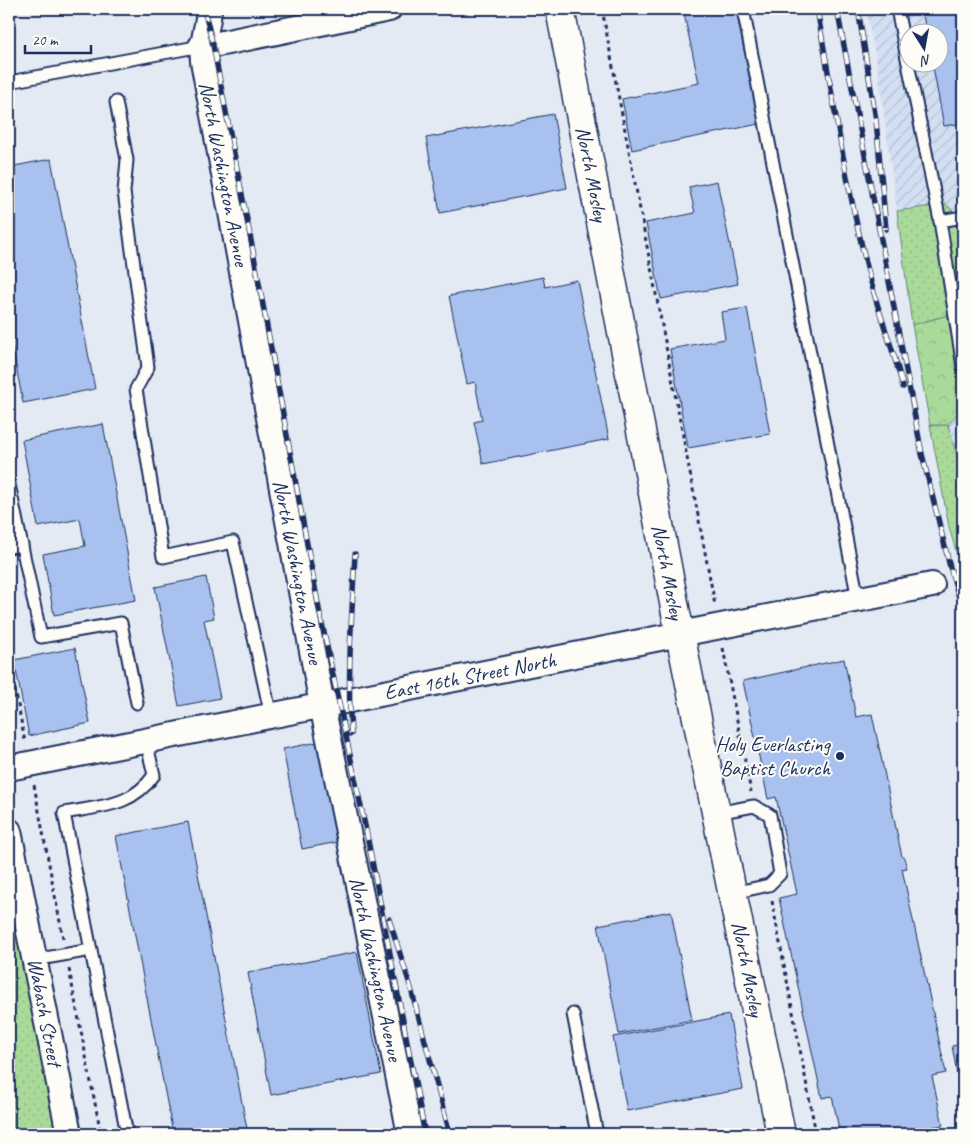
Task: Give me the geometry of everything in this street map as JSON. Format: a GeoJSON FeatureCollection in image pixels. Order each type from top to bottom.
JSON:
{"type":"FeatureCollection","features":[{"type":"Feature","properties":{"kind":"street","name":"North Washington Avenue"},"geometry":{"type":"LineString","coordinates":[[210,9],[208,28],[201,46],[206,80],[322,705],[410,1134]]}},
{"type":"Feature","properties":{"kind":"street"},"geometry":{"type":"LineString","coordinates":[[201,46],[389,9]]}},
{"type":"Feature","properties":{"kind":"street","name":"North Mosley"},"geometry":{"type":"LineString","coordinates":[[560,9],[680,634],[781,1134]]}},
{"type":"Feature","properties":{"kind":"street","name":"East 16th Street North"},"geometry":{"type":"LineString","coordinates":[[19,766],[932,585]]}},
{"type":"Feature","properties":{"kind":"street","name":"Wabash Street"},"geometry":{"type":"LineString","coordinates":[[9,831],[69,1134]]}},
{"type":"Feature","properties":{"kind":"lane"},"geometry":{"type":"LineString","coordinates":[[743,9],[858,599]]}},
{"type":"Feature","properties":{"kind":"lane"},"geometry":{"type":"LineString","coordinates":[[898,9],[940,221],[963,367]]}},
{"type":"Feature","properties":{"kind":"lane"},"geometry":{"type":"LineString","coordinates":[[9,82],[201,46]]}},
{"type":"Feature","properties":{"kind":"lane"},"geometry":{"type":"LineString","coordinates":[[116,102],[127,160],[124,192],[148,367],[136,390],[163,557],[233,542],[271,716]]}},
{"type":"Feature","properties":{"kind":"lane"},"geometry":{"type":"LineString","coordinates":[[940,221],[963,217]]}},
{"type":"Feature","properties":{"kind":"lane"},"geometry":{"type":"LineString","coordinates":[[9,484],[41,637],[121,623],[137,703]]}},
{"type":"Feature","properties":{"kind":"lane"},"geometry":{"type":"LineString","coordinates":[[9,547],[22,545]]}},
{"type":"Feature","properties":{"kind":"lane"},"geometry":{"type":"LineString","coordinates":[[128,1134],[64,813],[124,801],[146,786],[154,775],[146,741]]}},
{"type":"Feature","properties":{"kind":"lane"},"geometry":{"type":"LineString","coordinates":[[716,813],[754,806],[770,816],[780,874],[769,886],[732,893]]}},
{"type":"Feature","properties":{"kind":"lane"},"geometry":{"type":"LineString","coordinates":[[34,960],[91,950]]}},
{"type":"Feature","properties":{"kind":"lane"},"geometry":{"type":"LineString","coordinates":[[573,1014],[597,1134]]}},
{"type":"Feature","properties":{"kind":"path"},"geometry":{"type":"LineString","coordinates":[[602,9],[754,806]]}},
{"type":"Feature","properties":{"kind":"path"},"geometry":{"type":"LineString","coordinates":[[9,657],[19,766],[66,954],[101,1134]]}},
{"type":"Feature","properties":{"kind":"path"},"geometry":{"type":"LineString","coordinates":[[769,886],[816,1134]]}},
{"type":"Feature","properties":{"kind":"shaded area"},"geometry":{"type":"Polygon","coordinates":[[[866,9],[963,9],[963,221],[908,209],[897,211],[877,64],[866,9]]]}},
{"type":"Feature","properties":{"kind":"shaded area"},"geometry":{"type":"Polygon","coordinates":[[[963,407],[963,477],[948,425],[963,407]]]}},
{"type":"Feature","properties":{"kind":"green space"},"geometry":{"type":"Polygon","coordinates":[[[946,204],[963,221],[963,311],[912,325],[897,211],[946,204]]]}},
{"type":"Feature","properties":{"kind":"green space"},"geometry":{"type":"Polygon","coordinates":[[[963,311],[963,407],[948,425],[930,425],[912,325],[963,311]]]}},
{"type":"Feature","properties":{"kind":"green space"},"geometry":{"type":"Polygon","coordinates":[[[930,425],[948,425],[963,477],[963,576],[949,527],[930,425]]]}},
{"type":"Feature","properties":{"kind":"green space"},"geometry":{"type":"Polygon","coordinates":[[[9,891],[56,1134],[9,1134],[9,891]]]}},
{"type":"Feature","properties":{"kind":"building"},"geometry":{"type":"Polygon","coordinates":[[[683,9],[736,9],[759,124],[632,150],[622,99],[699,83],[683,9]]]}},
{"type":"Feature","properties":{"kind":"building"},"geometry":{"type":"Polygon","coordinates":[[[922,9],[963,9],[963,123],[944,126],[934,72],[950,72],[950,22],[924,22],[922,9]]]}},
{"type":"Feature","properties":{"kind":"building"},"geometry":{"type":"Polygon","coordinates":[[[553,114],[567,188],[440,213],[426,138],[553,114]]]}},
{"type":"Feature","properties":{"kind":"building"},"geometry":{"type":"Polygon","coordinates":[[[51,159],[95,389],[23,403],[9,329],[9,167],[51,159]]]}},
{"type":"Feature","properties":{"kind":"building"},"geometry":{"type":"Polygon","coordinates":[[[717,181],[738,284],[661,299],[646,223],[695,213],[689,187],[717,181]]]}},
{"type":"Feature","properties":{"kind":"building"},"geometry":{"type":"Polygon","coordinates":[[[543,277],[545,287],[577,280],[609,439],[483,464],[474,422],[482,420],[475,382],[467,384],[449,296],[543,277]]]}},
{"type":"Feature","properties":{"kind":"building"},"geometry":{"type":"Polygon","coordinates":[[[747,308],[770,434],[688,448],[670,349],[725,339],[721,312],[747,308]]]}},
{"type":"Feature","properties":{"kind":"building"},"geometry":{"type":"Polygon","coordinates":[[[103,424],[136,600],[54,615],[43,554],[85,546],[80,519],[38,527],[22,440],[103,424]]]}},
{"type":"Feature","properties":{"kind":"building"},"geometry":{"type":"Polygon","coordinates":[[[206,577],[214,618],[204,620],[220,698],[179,706],[155,587],[206,577]]]}},
{"type":"Feature","properties":{"kind":"building"},"geometry":{"type":"Polygon","coordinates":[[[75,648],[90,723],[29,736],[14,660],[75,648]]]}},
{"type":"Feature","properties":{"kind":"building"},"geometry":{"type":"Polygon","coordinates":[[[844,659],[856,717],[872,714],[902,857],[904,857],[907,868],[902,869],[946,1073],[932,1076],[943,1125],[901,1134],[840,1134],[832,1096],[822,1098],[779,898],[797,894],[776,797],[768,799],[743,681],[844,659]]]}},
{"type":"Feature","properties":{"kind":"building"},"geometry":{"type":"Polygon","coordinates":[[[323,741],[343,841],[302,849],[283,749],[323,741]]]}},
{"type":"Feature","properties":{"kind":"building"},"geometry":{"type":"Polygon","coordinates":[[[188,822],[248,1134],[173,1134],[116,836],[188,822]]]}},
{"type":"Feature","properties":{"kind":"building"},"geometry":{"type":"Polygon","coordinates":[[[671,911],[692,1020],[619,1034],[598,925],[671,911]]]}},
{"type":"Feature","properties":{"kind":"building"},"geometry":{"type":"Polygon","coordinates":[[[357,952],[381,1074],[271,1095],[248,973],[357,952]]]}},
{"type":"Feature","properties":{"kind":"building"},"geometry":{"type":"Polygon","coordinates":[[[729,1015],[743,1089],[627,1111],[613,1037],[729,1015]]]}},
{"type":"Feature","properties":{"kind":"building"},"geometry":{"type":"Polygon","coordinates":[[[963,1044],[963,1106],[952,1046],[963,1044]]]}},
{"type":"Feature","properties":{"kind":"railway"},"geometry":{"type":"LineString","coordinates":[[204,9],[213,45],[254,256],[319,609],[367,835],[425,1134]]}},
{"type":"Feature","properties":{"kind":"railway"},"geometry":{"type":"LineString","coordinates":[[817,9],[842,151],[857,223],[874,293],[903,387]]}},
{"type":"Feature","properties":{"kind":"railway"},"geometry":{"type":"LineString","coordinates":[[837,9],[922,454],[963,611]]}},
{"type":"Feature","properties":{"kind":"railway"},"geometry":{"type":"LineString","coordinates":[[858,9],[876,120],[886,229]]}},
{"type":"Feature","properties":{"kind":"railway"},"geometry":{"type":"LineString","coordinates":[[351,734],[350,666],[355,554]]}},
{"type":"Feature","properties":{"kind":"railway"},"geometry":{"type":"LineString","coordinates":[[389,919],[410,985],[450,1134]]}},
{"type":"Feature","properties":{"kind":"place","name":"Holy Everlasting Baptist Church"},"geometry":{"type":"Point","coordinates":[840,756]}}]}
